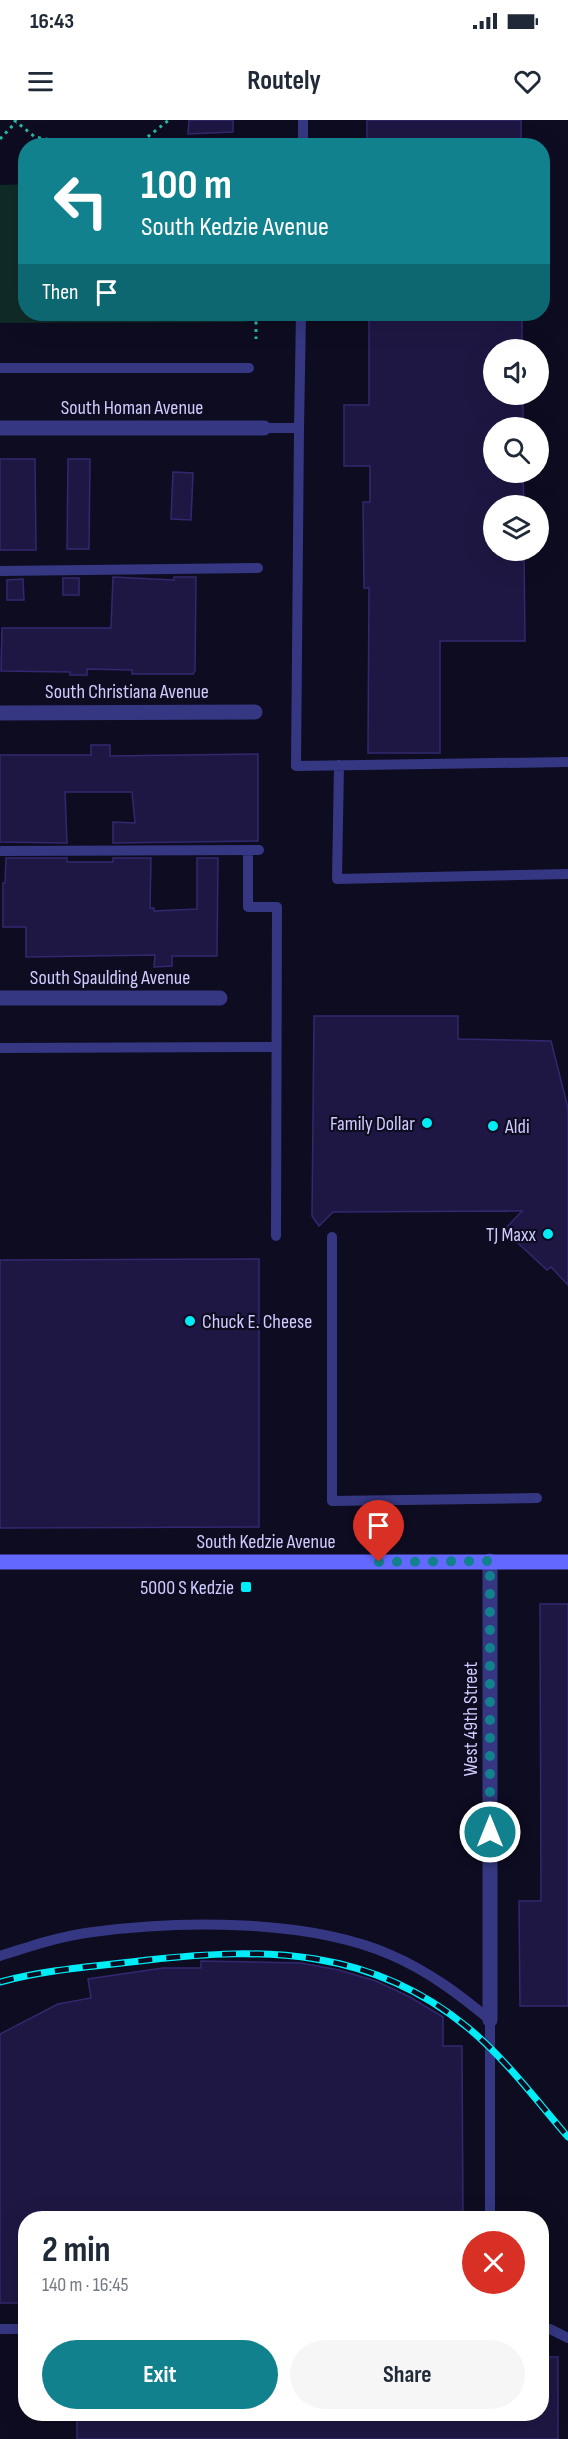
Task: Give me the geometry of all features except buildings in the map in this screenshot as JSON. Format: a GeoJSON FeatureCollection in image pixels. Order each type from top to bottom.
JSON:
{"type":"FeatureCollection","features":[{"type":"Feature","properties":{"kind":"main road","name":"South Kedzie Avenue"},"geometry":{"type":"LineString","coordinates":[[0,1562],[568,1562]]}},
{"type":"Feature","properties":{"kind":"street","name":"South Homan Avenue"},"geometry":{"type":"LineString","coordinates":[[0,428],[264,428]]}},
{"type":"Feature","properties":{"kind":"street","name":"South Christiana Avenue"},"geometry":{"type":"LineString","coordinates":[[0,713],[255,712]]}},
{"type":"Feature","properties":{"kind":"street","name":"South Spaulding Avenue"},"geometry":{"type":"LineString","coordinates":[[0,998],[220,998]]}},
{"type":"Feature","properties":{"kind":"street","name":"West 49th Street"},"geometry":{"type":"LineString","coordinates":[[490,1561],[490,2020]]}},
{"type":"Feature","properties":{"kind":"lane"},"geometry":{"type":"LineString","coordinates":[[303,120],[303,138]]}},
{"type":"Feature","properties":{"kind":"lane"},"geometry":{"type":"LineString","coordinates":[[301,321],[296,766],[568,762]]}},
{"type":"Feature","properties":{"kind":"lane"},"geometry":{"type":"LineString","coordinates":[[0,368],[249,368]]}},
{"type":"Feature","properties":{"kind":"lane"},"geometry":{"type":"LineString","coordinates":[[264,428],[299,428]]}},
{"type":"Feature","properties":{"kind":"lane"},"geometry":{"type":"LineString","coordinates":[[0,571],[258,568]]}},
{"type":"Feature","properties":{"kind":"lane"},"geometry":{"type":"LineString","coordinates":[[339,765],[337,879],[568,874]]}},
{"type":"Feature","properties":{"kind":"lane"},"geometry":{"type":"LineString","coordinates":[[0,851],[253,850],[248,907],[277,907],[276,1236]]}},
{"type":"Feature","properties":{"kind":"lane"},"geometry":{"type":"LineString","coordinates":[[0,1048],[276,1047]]}},
{"type":"Feature","properties":{"kind":"lane"},"geometry":{"type":"LineString","coordinates":[[332,1237],[332,1501],[537,1498]]}},
{"type":"Feature","properties":{"kind":"lane"},"geometry":{"type":"LineString","coordinates":[[0,1956],[48,1941],[81,1934],[145,1927],[195,1926],[304,1931],[349,1941],[424,1971],[461,1996],[490,2020],[490,2211]]}},
{"type":"Feature","properties":{"kind":"lane"},"geometry":{"type":"LineString","coordinates":[[0,2329],[18,2329]]}},
{"type":"Feature","properties":{"kind":"lane"},"geometry":{"type":"LineString","coordinates":[[549,2329],[568,2338]]}},
{"type":"Feature","properties":{"kind":"path"},"geometry":{"type":"LineString","coordinates":[[149,138],[169,120]]}},
{"type":"Feature","properties":{"kind":"path"},"geometry":{"type":"LineString","coordinates":[[0,139],[15,121],[35,137],[40,138]]}},
{"type":"Feature","properties":{"kind":"path"},"geometry":{"type":"LineString","coordinates":[[256,321],[256,339]]}},
{"type":"Feature","properties":{"kind":"green space"},"geometry":{"type":"Polygon","coordinates":[[[18,184],[18,321],[247,322],[0,323],[0,185],[18,184]]]}},
{"type":"Feature","properties":{"kind":"railway"},"geometry":{"type":"LineString","coordinates":[[0,1982],[74,1968],[234,1954],[315,1959],[355,1968],[393,1981],[430,2001],[467,2027],[507,2066],[568,2137]]}},
{"type":"Feature","properties":{"kind":"place","name":"Family Dollar"},"geometry":{"type":"Point","coordinates":[427,1123]}},
{"type":"Feature","properties":{"kind":"place","name":"Aldi"},"geometry":{"type":"Point","coordinates":[493,1126]}},
{"type":"Feature","properties":{"kind":"place","name":"TJ Maxx"},"geometry":{"type":"Point","coordinates":[548,1234]}},
{"type":"Feature","properties":{"kind":"place","name":"Chuck E. Cheese"},"geometry":{"type":"Point","coordinates":[190,1321]}},
{"type":"Feature","properties":{"kind":"place","name":"5000 S Kedzie"},"geometry":{"type":"Point","coordinates":[246,1587]}},
{"type":"Feature","properties":{"kind":"route"},"geometry":{"type":"LineString","coordinates":[[379,1562],[490,1561],[490,1832]]}}]}
